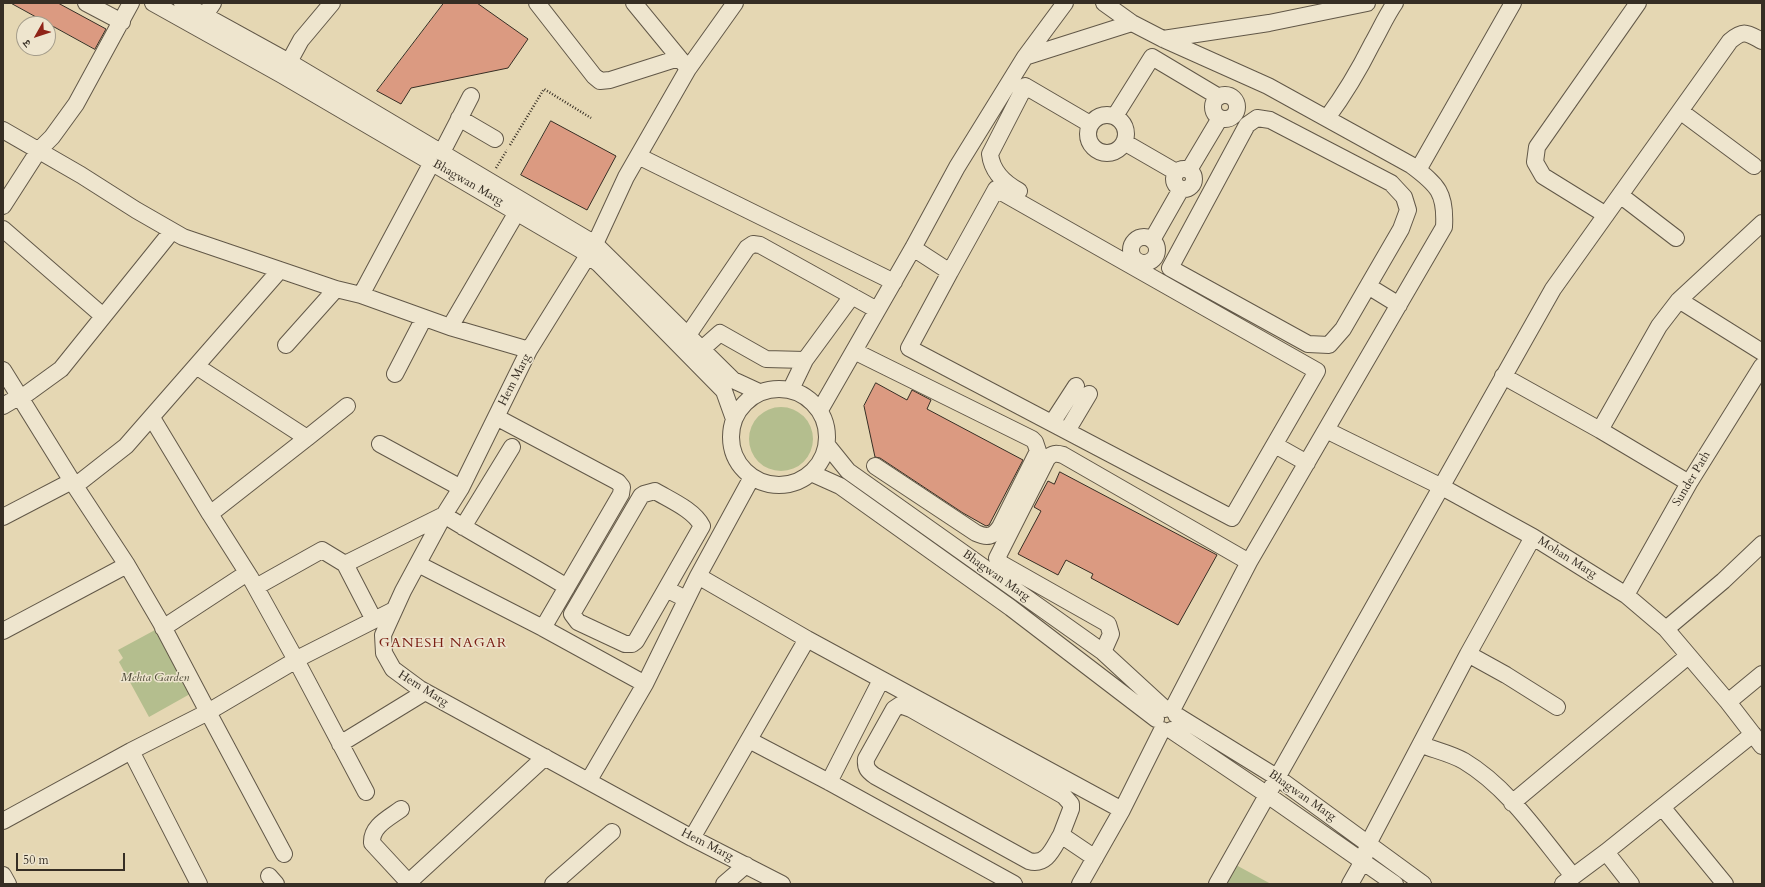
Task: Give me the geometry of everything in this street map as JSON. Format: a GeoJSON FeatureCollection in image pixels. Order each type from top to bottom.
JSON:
{"type":"FeatureCollection","features":[{"type":"Feature","properties":{"kind":"street"},"geometry":{"type":"LineString","coordinates":[[86,3],[122,22]]}},
{"type":"Feature","properties":{"kind":"street"},"geometry":{"type":"LineString","coordinates":[[3,206],[39,150],[52,137],[76,104],[131,3]]}},
{"type":"Feature","properties":{"kind":"street","name":"Bhagwan Marg"},"geometry":{"type":"LineString","coordinates":[[153,3],[282,75],[487,182],[591,250],[688,336],[733,380],[759,392]]}},
{"type":"Feature","properties":{"kind":"street","name":"Bhagwan Marg"},"geometry":{"type":"LineString","coordinates":[[182,3],[209,9],[437,156],[516,212],[591,250],[599,264],[724,391],[734,419]]}},
{"type":"Feature","properties":{"kind":"street"},"geometry":{"type":"LineString","coordinates":[[289,62],[300,40],[332,3]]}},
{"type":"Feature","properties":{"kind":"street"},"geometry":{"type":"LineString","coordinates":[[537,3],[594,76],[600,81],[684,64],[634,3]]}},
{"type":"Feature","properties":{"kind":"street","name":"Hem Marg"},"geometry":{"type":"LineString","coordinates":[[736,3],[684,64],[626,177],[591,250],[529,350],[461,488],[444,515],[394,610],[383,635],[384,653],[393,669],[426,692],[589,780],[692,838],[782,884]]}},
{"type":"Feature","properties":{"kind":"street"},"geometry":{"type":"LineString","coordinates":[[1065,3],[1025,57],[1018,82],[990,154],[990,160],[996,173],[1012,187],[1130,253],[1131,245],[1136,239],[1144,237],[1152,240],[1181,189],[1174,182],[1220,118],[1232,118],[1235,115],[1237,107],[1231,97],[1219,97],[1152,57],[1115,116]]}},
{"type":"Feature","properties":{"kind":"street"},"geometry":{"type":"LineString","coordinates":[[1080,884],[1122,810],[1167,719],[1249,562],[1444,227],[1444,201],[1428,177],[1418,170],[1268,86],[1132,23],[1104,3]]}},
{"type":"Feature","properties":{"kind":"street"},"geometry":{"type":"LineString","coordinates":[[1164,39],[1269,24],[1367,3]]}},
{"type":"Feature","properties":{"kind":"street"},"geometry":{"type":"LineString","coordinates":[[1326,118],[1341,98],[1372,44],[1384,18],[1395,3]]}},
{"type":"Feature","properties":{"kind":"street"},"geometry":{"type":"LineString","coordinates":[[1418,170],[1513,3]]}},
{"type":"Feature","properties":{"kind":"street"},"geometry":{"type":"LineString","coordinates":[[1606,215],[1542,176],[1535,162],[1537,146],[1638,3]]}},
{"type":"Feature","properties":{"kind":"street"},"geometry":{"type":"LineString","coordinates":[[1025,57],[1132,23]]}},
{"type":"Feature","properties":{"kind":"street"},"geometry":{"type":"LineString","coordinates":[[1217,884],[1266,794],[1278,778],[1553,289],[1730,41],[1738,33],[1747,33],[1762,41]]}},
{"type":"Feature","properties":{"kind":"street"},"geometry":{"type":"LineString","coordinates":[[1018,82],[1090,124]]}},
{"type":"Feature","properties":{"kind":"street"},"geometry":{"type":"LineString","coordinates":[[820,410],[894,282],[957,167],[1018,82]]}},
{"type":"Feature","properties":{"kind":"street"},"geometry":{"type":"LineString","coordinates":[[361,295],[471,96]]}},
{"type":"Feature","properties":{"kind":"street"},"geometry":{"type":"LineString","coordinates":[[1680,111],[1754,166]]}},
{"type":"Feature","properties":{"kind":"street"},"geometry":{"type":"LineString","coordinates":[[1098,116],[1115,116],[1120,120],[1126,130],[1124,142],[1120,147],[1109,153],[1097,150],[1089,141],[1088,130],[1090,124],[1098,116]]}},
{"type":"Feature","properties":{"kind":"street"},"geometry":{"type":"LineString","coordinates":[[459,118],[496,139]]}},
{"type":"Feature","properties":{"kind":"street"},"geometry":{"type":"LineString","coordinates":[[1258,118],[1270,120],[1391,183],[1404,197],[1408,210],[1401,229],[1368,286],[1343,329],[1329,345],[1308,344],[1170,268],[1247,125],[1258,118]]}},
{"type":"Feature","properties":{"kind":"street"},"geometry":{"type":"LineString","coordinates":[[3,130],[39,150],[183,237],[336,289],[361,295],[450,327],[529,350]]}},
{"type":"Feature","properties":{"kind":"street"},"geometry":{"type":"LineString","coordinates":[[1124,142],[1182,171]]}},
{"type":"Feature","properties":{"kind":"street"},"geometry":{"type":"LineString","coordinates":[[638,156],[894,282]]}},
{"type":"Feature","properties":{"kind":"street"},"geometry":{"type":"LineString","coordinates":[[996,189],[1317,371],[1232,518],[909,348],[950,272],[996,189]]}},
{"type":"Feature","properties":{"kind":"street"},"geometry":{"type":"LineString","coordinates":[[1620,195],[1676,238]]}},
{"type":"Feature","properties":{"kind":"street"},"geometry":{"type":"LineString","coordinates":[[450,327],[516,212]]}},
{"type":"Feature","properties":{"kind":"street"},"geometry":{"type":"LineString","coordinates":[[1600,430],[1659,326],[1679,300],[1762,223]]}},
{"type":"Feature","properties":{"kind":"street"},"geometry":{"type":"LineString","coordinates":[[3,229],[103,316]]}},
{"type":"Feature","properties":{"kind":"street"},"geometry":{"type":"LineString","coordinates":[[3,406],[21,397],[61,369],[172,231]]}},
{"type":"Feature","properties":{"kind":"street"},"geometry":{"type":"LineString","coordinates":[[688,336],[747,248],[753,244],[760,245],[878,310]]}},
{"type":"Feature","properties":{"kind":"street"},"geometry":{"type":"LineString","coordinates":[[913,248],[950,272]]}},
{"type":"Feature","properties":{"kind":"street"},"geometry":{"type":"LineString","coordinates":[[3,517],[73,483],[126,446],[280,270]]}},
{"type":"Feature","properties":{"kind":"street"},"geometry":{"type":"LineString","coordinates":[[1368,286],[1399,305]]}},
{"type":"Feature","properties":{"kind":"street"},"geometry":{"type":"LineString","coordinates":[[286,345],[336,289]]}},
{"type":"Feature","properties":{"kind":"street"},"geometry":{"type":"LineString","coordinates":[[791,390],[805,360],[852,296]]}},
{"type":"Feature","properties":{"kind":"street"},"geometry":{"type":"LineString","coordinates":[[1679,300],[1762,352]]}},
{"type":"Feature","properties":{"kind":"street"},"geometry":{"type":"LineString","coordinates":[[704,312],[720,333],[766,359],[805,360]]}},
{"type":"Feature","properties":{"kind":"street"},"geometry":{"type":"LineString","coordinates":[[395,374],[424,318]]}},
{"type":"Feature","properties":{"kind":"street"},"geometry":{"type":"LineString","coordinates":[[702,349],[720,333]]}},
{"type":"Feature","properties":{"kind":"street"},"geometry":{"type":"LineString","coordinates":[[854,351],[1032,439],[1035,442],[1038,451],[1000,527],[989,536],[976,533],[875,466]]}},
{"type":"Feature","properties":{"kind":"street"},"geometry":{"type":"LineString","coordinates":[[196,366],[307,438]]}},
{"type":"Feature","properties":{"kind":"street"},"geometry":{"type":"LineString","coordinates":[[3,370],[73,483],[127,565],[163,628],[284,854]]}},
{"type":"Feature","properties":{"kind":"street","name":"Sunder Path"},"geometry":{"type":"LineString","coordinates":[[1626,595],[1689,483],[1761,370]]}},
{"type":"Feature","properties":{"kind":"street"},"geometry":{"type":"LineString","coordinates":[[1503,376],[1600,430],[1689,483]]}},
{"type":"Feature","properties":{"kind":"street"},"geometry":{"type":"LineString","coordinates":[[769,389],[791,390],[806,396],[820,410],[826,426],[827,445],[822,460],[811,474],[796,482],[774,485],[761,482],[752,477],[736,460],[731,437],[734,419],[745,402],[759,392],[769,389]]}},
{"type":"Feature","properties":{"kind":"street"},"geometry":{"type":"LineString","coordinates":[[1052,423],[1083,390],[1067,431]]}},
{"type":"Feature","properties":{"kind":"street"},"geometry":{"type":"LineString","coordinates":[[210,514],[347,406]]}},
{"type":"Feature","properties":{"kind":"street"},"geometry":{"type":"LineString","coordinates":[[496,417],[618,482],[622,487],[621,494],[543,628]]}},
{"type":"Feature","properties":{"kind":"street"},"geometry":{"type":"LineString","coordinates":[[152,418],[256,587],[366,792]]}},
{"type":"Feature","properties":{"kind":"street","name":"Mohan Marg"},"geometry":{"type":"LineString","coordinates":[[1326,430],[1442,487],[1533,537],[1626,595],[1666,629],[1728,702],[1757,740]]}},
{"type":"Feature","properties":{"kind":"street"},"geometry":{"type":"LineString","coordinates":[[380,444],[461,488]]}},
{"type":"Feature","properties":{"kind":"street","name":"Bhagwan Marg"},"geometry":{"type":"LineString","coordinates":[[827,445],[848,471],[1103,652],[1167,719],[1278,778],[1424,884]]}},
{"type":"Feature","properties":{"kind":"street"},"geometry":{"type":"LineString","coordinates":[[1275,445],[1307,463]]}},
{"type":"Feature","properties":{"kind":"street"},"geometry":{"type":"LineString","coordinates":[[463,526],[512,447]]}},
{"type":"Feature","properties":{"kind":"street"},"geometry":{"type":"LineString","coordinates":[[1103,652],[1111,634],[1108,624],[1002,564],[997,558],[1047,459],[1050,456],[1056,454],[1063,455],[1249,562]]}},
{"type":"Feature","properties":{"kind":"street","name":"Bhagwan Marg"},"geometry":{"type":"LineString","coordinates":[[811,474],[840,486],[1167,719],[1266,794],[1395,884]]}},
{"type":"Feature","properties":{"kind":"street"},"geometry":{"type":"LineString","coordinates":[[589,780],[645,684],[686,599],[752,477]]}},
{"type":"Feature","properties":{"kind":"street"},"geometry":{"type":"LineString","coordinates":[[655,492],[689,512],[700,521],[702,526],[666,589],[636,641],[632,644],[625,644],[578,622],[572,614],[641,496],[655,492]]}},
{"type":"Feature","properties":{"kind":"street"},"geometry":{"type":"LineString","coordinates":[[345,564],[444,515],[567,587]]}},
{"type":"Feature","properties":{"kind":"street"},"geometry":{"type":"LineString","coordinates":[[1350,884],[1363,861],[1368,844],[1422,744],[1468,654],[1533,537]]}},
{"type":"Feature","properties":{"kind":"street"},"geometry":{"type":"LineString","coordinates":[[1666,629],[1723,581],[1762,544]]}},
{"type":"Feature","properties":{"kind":"street"},"geometry":{"type":"LineString","coordinates":[[256,587],[322,550],[345,564],[374,620]]}},
{"type":"Feature","properties":{"kind":"street"},"geometry":{"type":"LineString","coordinates":[[418,564],[543,628],[645,684]]}},
{"type":"Feature","properties":{"kind":"street"},"geometry":{"type":"LineString","coordinates":[[3,631],[127,565]]}},
{"type":"Feature","properties":{"kind":"street"},"geometry":{"type":"LineString","coordinates":[[163,628],[247,573]]}},
{"type":"Feature","properties":{"kind":"street"},"geometry":{"type":"LineString","coordinates":[[698,576],[881,680],[1122,810]]}},
{"type":"Feature","properties":{"kind":"street"},"geometry":{"type":"LineString","coordinates":[[666,589],[686,599]]}},
{"type":"Feature","properties":{"kind":"street"},"geometry":{"type":"LineString","coordinates":[[3,821],[131,751],[208,712],[296,660],[394,610]]}},
{"type":"Feature","properties":{"kind":"street"},"geometry":{"type":"LineString","coordinates":[[692,838],[807,639]]}},
{"type":"Feature","properties":{"kind":"street"},"geometry":{"type":"LineString","coordinates":[[1468,654],[1506,675],[1557,707]]}},
{"type":"Feature","properties":{"kind":"street"},"geometry":{"type":"LineString","coordinates":[[1512,803],[1688,656]]}},
{"type":"Feature","properties":{"kind":"street"},"geometry":{"type":"LineString","coordinates":[[1728,702],[1762,674]]}},
{"type":"Feature","properties":{"kind":"street"},"geometry":{"type":"LineString","coordinates":[[829,782],[881,680]]}},
{"type":"Feature","properties":{"kind":"street"},"geometry":{"type":"LineString","coordinates":[[340,744],[426,692]]}},
{"type":"Feature","properties":{"kind":"street"},"geometry":{"type":"LineString","coordinates":[[900,705],[911,709],[1064,796],[1071,804],[1071,809],[1061,835],[1043,861],[1038,863],[1029,861],[875,776],[869,772],[865,766],[866,758],[894,709],[900,705]]}},
{"type":"Feature","properties":{"kind":"street"},"geometry":{"type":"LineString","coordinates":[[749,740],[829,782],[1014,884]]}},
{"type":"Feature","properties":{"kind":"street"},"geometry":{"type":"LineString","coordinates":[[1422,744],[1463,761],[1490,780],[1512,803],[1568,880],[1662,807],[1757,740]]}},
{"type":"Feature","properties":{"kind":"street"},"geometry":{"type":"LineString","coordinates":[[131,751],[199,884]]}},
{"type":"Feature","properties":{"kind":"street"},"geometry":{"type":"LineString","coordinates":[[401,809],[375,829],[372,836],[372,843],[410,883],[545,757]]}},
{"type":"Feature","properties":{"kind":"street"},"geometry":{"type":"LineString","coordinates":[[1662,807],[1725,884]]}},
{"type":"Feature","properties":{"kind":"street"},"geometry":{"type":"LineString","coordinates":[[553,884],[612,832]]}},
{"type":"Feature","properties":{"kind":"street"},"geometry":{"type":"LineString","coordinates":[[1061,835],[1095,858]]}},
{"type":"Feature","properties":{"kind":"street"},"geometry":{"type":"LineString","coordinates":[[1606,852],[1631,884]]}},
{"type":"Feature","properties":{"kind":"street"},"geometry":{"type":"LineString","coordinates":[[724,884],[746,865]]}},
{"type":"Feature","properties":{"kind":"street"},"geometry":{"type":"LineString","coordinates":[[3,875],[8,884]]}},
{"type":"Feature","properties":{"kind":"path"},"geometry":{"type":"LineString","coordinates":[[487,182],[544,89],[591,118]]}},
{"type":"Feature","properties":{"kind":"green space"},"geometry":{"type":"Polygon","coordinates":[[[775,407],[787,407],[804,416],[811,427],[813,439],[811,451],[804,462],[787,471],[775,471],[763,466],[754,457],[749,445],[749,433],[754,421],[763,412],[775,407]]]}},
{"type":"Feature","properties":{"kind":"green space","name":"Mehta Garden"},"geometry":{"type":"Polygon","coordinates":[[[155,630],[190,694],[149,717],[119,662],[123,658],[118,650],[155,630]]]}},
{"type":"Feature","properties":{"kind":"green space"},"geometry":{"type":"Polygon","coordinates":[[[1236,865],[1271,884],[1226,884],[1236,865]]]}},
{"type":"Feature","properties":{"kind":"building"},"geometry":{"type":"Polygon","coordinates":[[[11,3],[58,3],[106,29],[95,49],[56,28],[56,16],[35,16],[11,3]]]}},
{"type":"Feature","properties":{"kind":"building"},"geometry":{"type":"Polygon","coordinates":[[[444,3],[477,3],[528,39],[508,68],[411,88],[401,104],[377,91],[444,3]]]}},
{"type":"Feature","properties":{"kind":"building"},"geometry":{"type":"Polygon","coordinates":[[[551,121],[616,156],[587,210],[521,175],[551,121]]]}},
{"type":"Feature","properties":{"kind":"building"},"geometry":{"type":"Polygon","coordinates":[[[876,383],[907,400],[912,390],[931,400],[927,409],[1023,460],[989,525],[986,526],[963,513],[880,458],[875,457],[864,406],[876,383]]]}},
{"type":"Feature","properties":{"kind":"building"},"geometry":{"type":"Polygon","coordinates":[[[1060,472],[1217,555],[1178,625],[1091,578],[1093,574],[1066,560],[1058,575],[1018,554],[1041,511],[1034,507],[1048,481],[1054,484],[1060,472]]]}},
{"type":"Feature","properties":{"kind":"district","name":"GANESH NAGAR"},"geometry":{"type":"Point","coordinates":[443,644]}}]}
